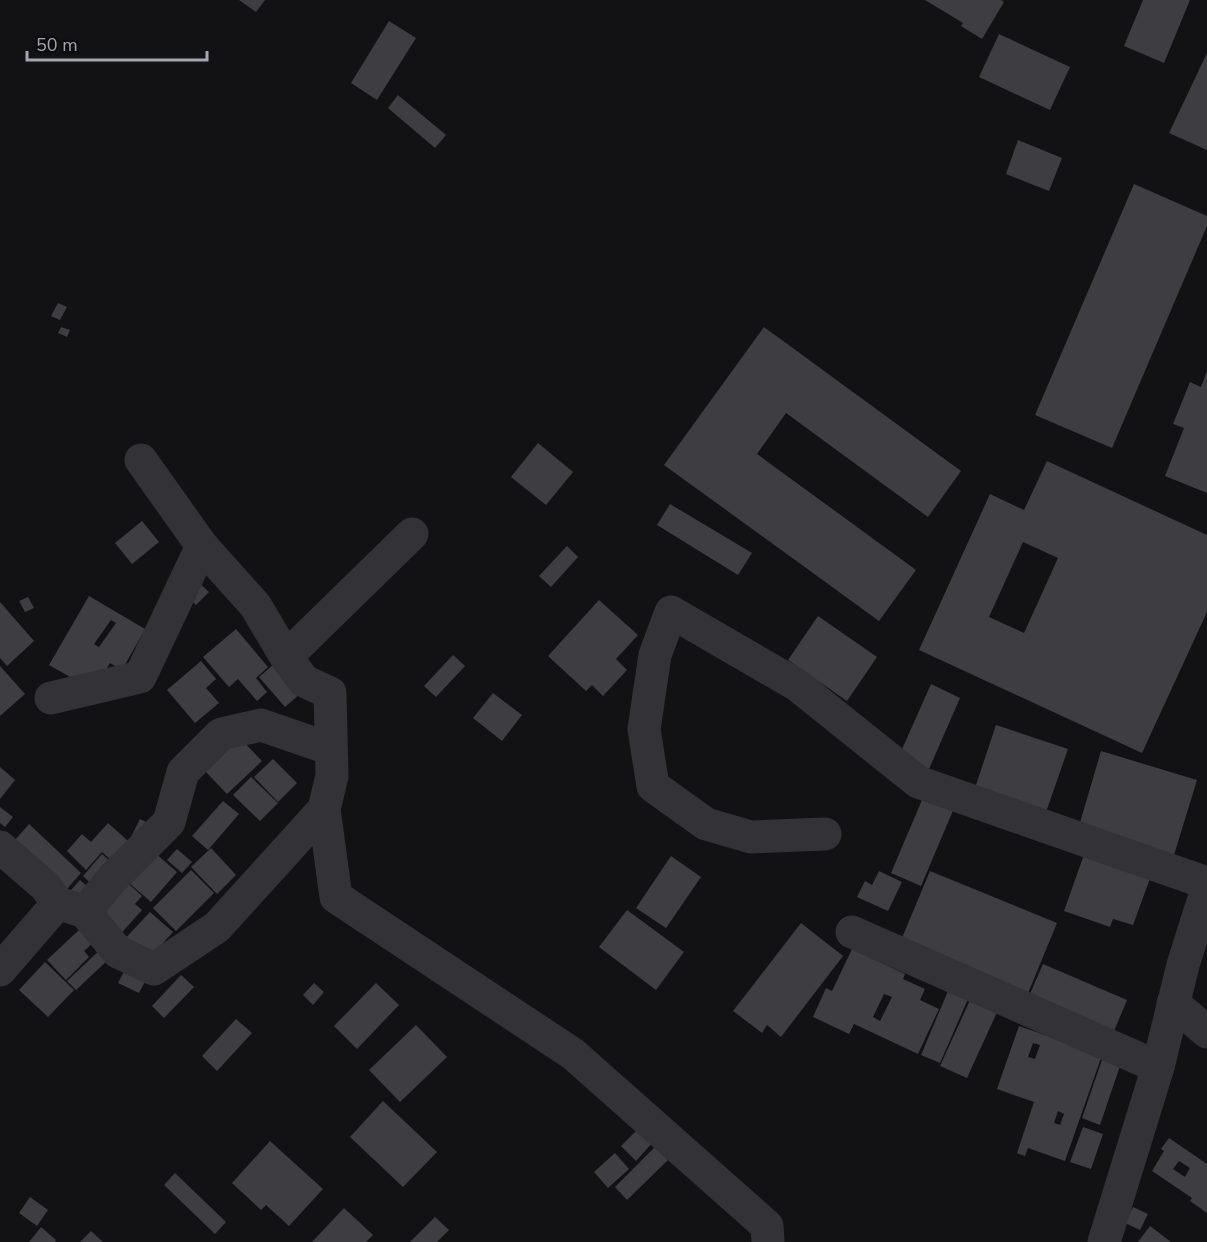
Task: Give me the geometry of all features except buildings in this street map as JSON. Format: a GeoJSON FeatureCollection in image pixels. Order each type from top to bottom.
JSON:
{"type":"FeatureCollection","features":[{"type":"Feature","properties":{"kind":"street"},"geometry":{"type":"LineString","coordinates":[[141,460],[202,546],[255,605],[286,657],[304,681],[330,693],[332,777],[324,809],[336,897],[573,1054],[767,1226],[768,1242]]}},
{"type":"Feature","properties":{"kind":"street"},"geometry":{"type":"LineString","coordinates":[[286,657],[412,534]]}},
{"type":"Feature","properties":{"kind":"street"},"geometry":{"type":"LineString","coordinates":[[51,698],[140,677],[202,546]]}},
{"type":"Feature","properties":{"kind":"street"},"geometry":{"type":"LineString","coordinates":[[825,834],[751,837],[706,824],[653,786],[644,729],[654,655],[671,612],[797,685],[918,783],[1207,883]]}},
{"type":"Feature","properties":{"kind":"street"},"geometry":{"type":"LineString","coordinates":[[0,970],[72,907],[112,879],[169,822],[183,772],[221,734],[261,725],[331,749]]}},
{"type":"Feature","properties":{"kind":"street"},"geometry":{"type":"LineString","coordinates":[[0,847],[72,907],[118,952],[154,969],[217,927],[324,809]]}},
{"type":"Feature","properties":{"kind":"street"},"geometry":{"type":"LineString","coordinates":[[1104,1242],[1158,1067],[1173,1003],[1207,889]]}},
{"type":"Feature","properties":{"kind":"street"},"geometry":{"type":"LineString","coordinates":[[852,932],[1158,1067]]}},
{"type":"Feature","properties":{"kind":"street"},"geometry":{"type":"LineString","coordinates":[[1173,1003],[1207,1032]]}}]}
